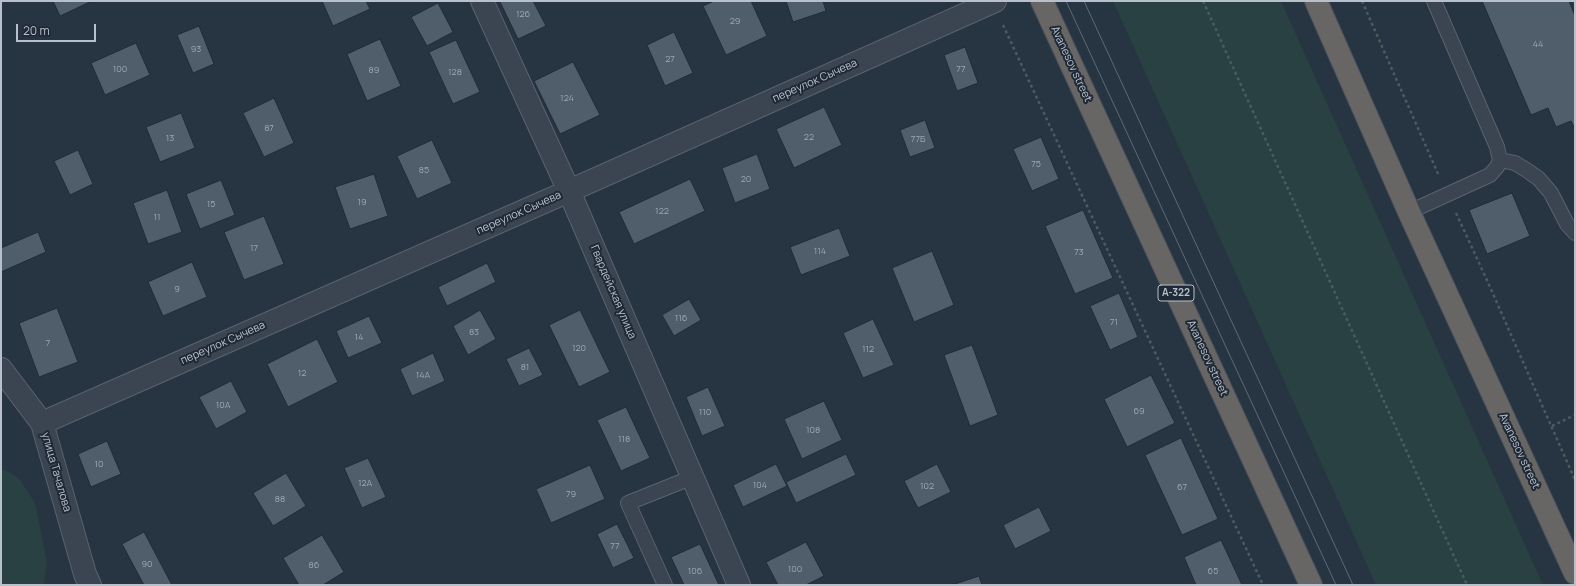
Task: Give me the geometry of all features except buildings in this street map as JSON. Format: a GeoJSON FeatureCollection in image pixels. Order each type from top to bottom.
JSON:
{"type":"FeatureCollection","features":[{"type":"Feature","properties":{"kind":"highway","name":"Avanesov street"},"geometry":{"type":"LineString","coordinates":[[1042,1],[1311,585]]}},
{"type":"Feature","properties":{"kind":"highway","name":"Avanesov street"},"geometry":{"type":"LineString","coordinates":[[1320,2],[1409,212],[1575,574]]}},
{"type":"Feature","properties":{"kind":"street","name":"Гвардейская улица"},"geometry":{"type":"LineString","coordinates":[[482,1],[569,191],[739,585]]}},
{"type":"Feature","properties":{"kind":"street","name":"переулок Сычева"},"geometry":{"type":"LineString","coordinates":[[42,423],[569,191],[994,1]]}},
{"type":"Feature","properties":{"kind":"street","name":"улица Тачалова"},"geometry":{"type":"LineString","coordinates":[[1,369],[42,423],[85,574],[90,585]]}},
{"type":"Feature","properties":{"kind":"lane"},"geometry":{"type":"LineString","coordinates":[[1409,212],[1490,175],[1497,167],[1500,160],[1497,147],[1434,1]]}},
{"type":"Feature","properties":{"kind":"lane"},"geometry":{"type":"LineString","coordinates":[[1500,160],[1515,163],[1539,179],[1551,193],[1566,224],[1575,233]]}},
{"type":"Feature","properties":{"kind":"lane"},"geometry":{"type":"LineString","coordinates":[[666,585],[628,503],[693,477]]}},
{"type":"Feature","properties":{"kind":"path"},"geometry":{"type":"LineString","coordinates":[[994,1],[1263,585]]}},
{"type":"Feature","properties":{"kind":"path"},"geometry":{"type":"LineString","coordinates":[[1203,1],[1467,585]]}},
{"type":"Feature","properties":{"kind":"path"},"geometry":{"type":"LineString","coordinates":[[1362,1],[1575,480]]}},
{"type":"Feature","properties":{"kind":"path"},"geometry":{"type":"LineString","coordinates":[[1552,426],[1575,416]]}},
{"type":"Feature","properties":{"kind":"green space"},"geometry":{"type":"Polygon","coordinates":[[[1113,1],[1281,1],[1543,585],[1376,585],[1113,1]]]}},
{"type":"Feature","properties":{"kind":"green space"},"geometry":{"type":"Polygon","coordinates":[[[1,468],[19,478],[35,503],[47,562],[44,585],[1,585],[1,468]]]}},
{"type":"Feature","properties":{"kind":"tram line"},"geometry":{"type":"LineString","coordinates":[[1066,1],[1336,585]]}},
{"type":"Feature","properties":{"kind":"tram line"},"geometry":{"type":"LineString","coordinates":[[1084,1],[1353,585]]}}]}
